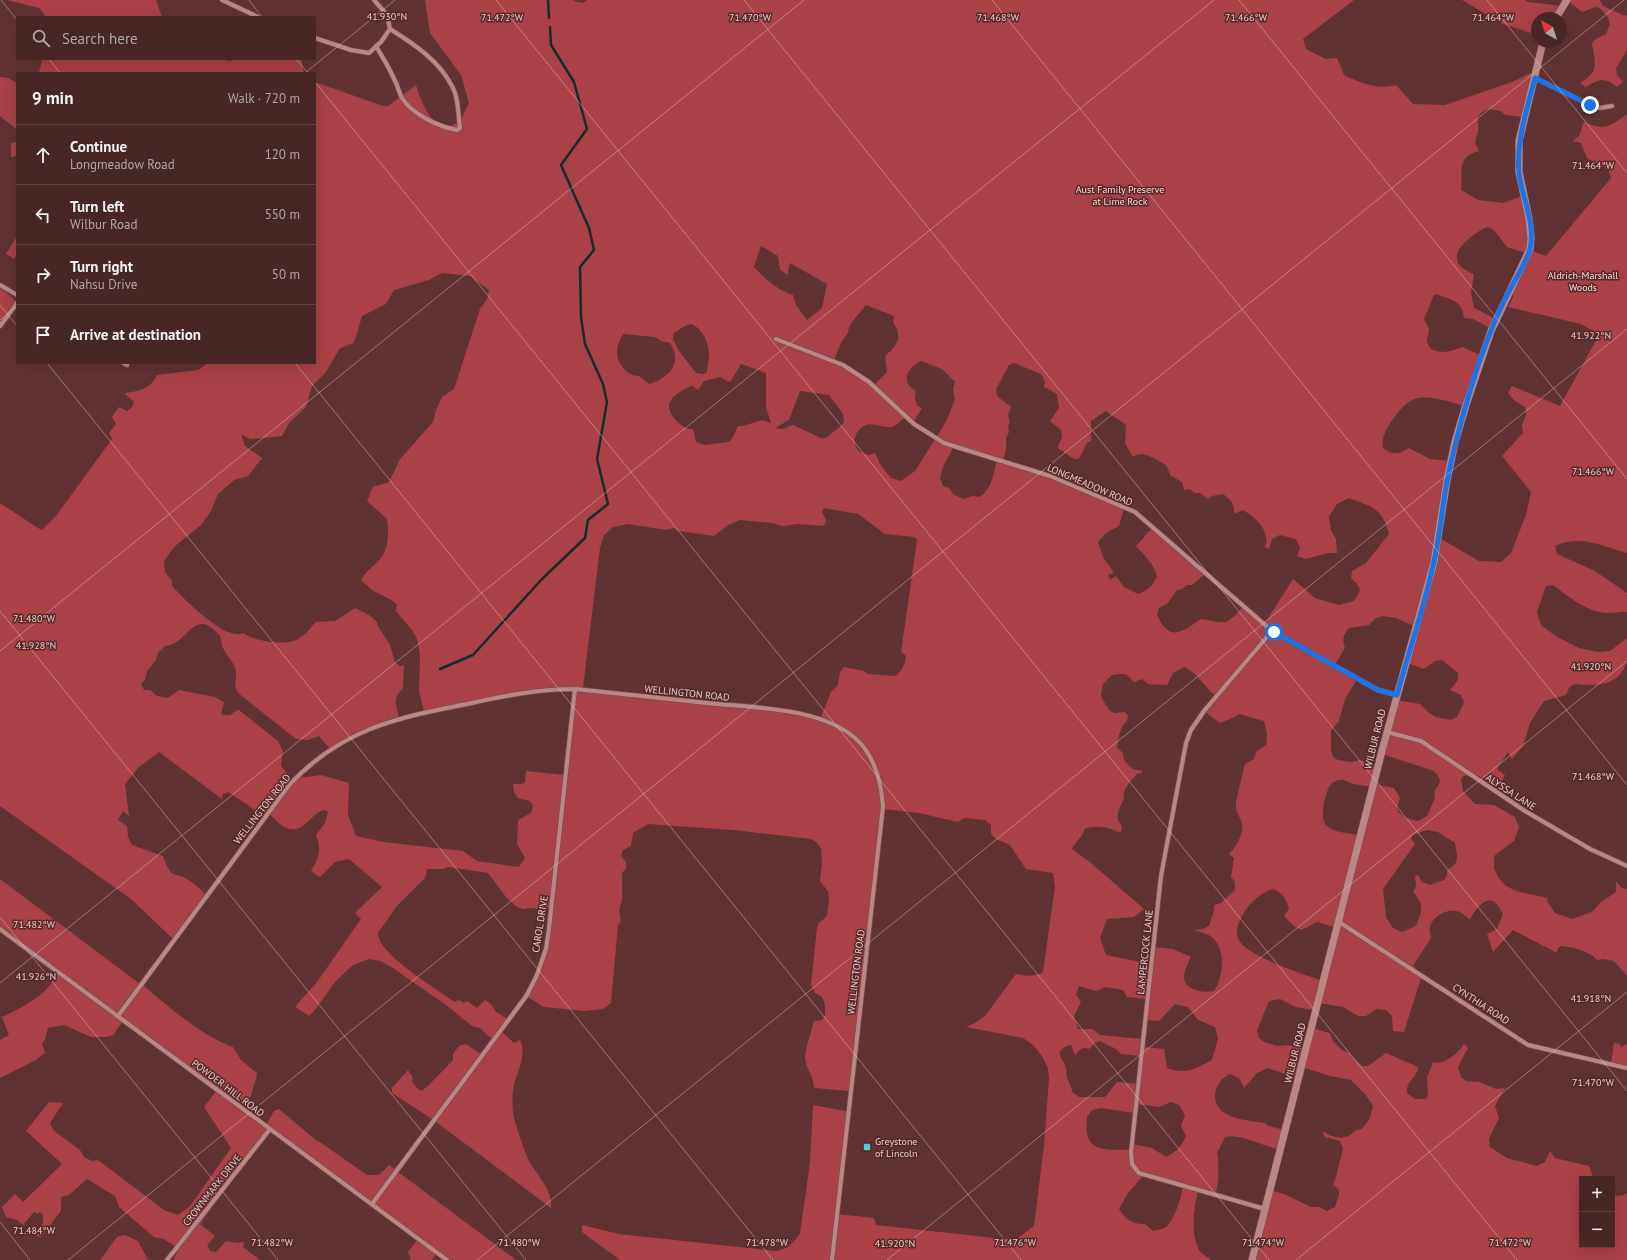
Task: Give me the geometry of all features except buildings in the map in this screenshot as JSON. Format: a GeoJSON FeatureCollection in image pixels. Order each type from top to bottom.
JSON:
{"type":"FeatureCollection","features":[{"type":"Feature","properties":{"kind":"street"},"geometry":{"type":"LineString","coordinates":[[222,0],[256,16]]}},
{"type":"Feature","properties":{"kind":"street"},"geometry":{"type":"LineString","coordinates":[[316,38],[351,50],[369,53],[381,42],[390,29],[388,15],[374,0]]}},
{"type":"Feature","properties":{"kind":"street"},"geometry":{"type":"LineString","coordinates":[[1560,12],[1568,0]]}},
{"type":"Feature","properties":{"kind":"street"},"geometry":{"type":"LineString","coordinates":[[376,46],[389,67],[402,98],[409,105],[429,120],[448,129],[457,130],[460,128],[454,88],[437,64],[414,44],[390,29]]}},
{"type":"Feature","properties":{"kind":"street","name":"WILBUR ROAD"},"geometry":{"type":"LineString","coordinates":[[1252,1260],[1387,732],[1434,562],[1447,480],[1455,442],[1491,331],[1530,249],[1531,238],[1529,219],[1522,190],[1518,156],[1522,130],[1542,48]]}},
{"type":"Feature","properties":{"kind":"street"},"geometry":{"type":"LineString","coordinates":[[1535,78],[1590,105],[1600,108],[1612,106]]}},
{"type":"Feature","properties":{"kind":"street"},"geometry":{"type":"LineString","coordinates":[[0,285],[16,294]]}},
{"type":"Feature","properties":{"kind":"street"},"geometry":{"type":"LineString","coordinates":[[0,326],[16,304]]}},
{"type":"Feature","properties":{"kind":"street","name":"LONGMEADOW ROAD"},"geometry":{"type":"LineString","coordinates":[[776,339],[843,365],[869,382],[914,424],[944,443],[1050,476],[1135,512],[1272,631],[1378,690],[1397,695]]}},
{"type":"Feature","properties":{"kind":"street","name":"LAMPERCOCK LANE"},"geometry":{"type":"LineString","coordinates":[[1265,1209],[1139,1173],[1132,1164],[1132,1152],[1161,876],[1186,743],[1191,730],[1204,711],[1272,631]]}},
{"type":"Feature","properties":{"kind":"street","name":"WELLINGTON ROAD"},"geometry":{"type":"LineString","coordinates":[[118,1016],[289,785],[306,768],[331,748],[376,726],[421,714],[520,693],[548,689],[575,689],[794,713],[832,723],[856,739],[866,750],[874,763],[879,777],[883,806],[832,1260]]}},
{"type":"Feature","properties":{"kind":"street","name":"CAROL DRIVE"},"geometry":{"type":"LineString","coordinates":[[372,1204],[500,1034],[527,995],[537,975],[546,949],[549,928],[575,689]]}},
{"type":"Feature","properties":{"kind":"street","name":"ALYSSA LANE"},"geometry":{"type":"LineString","coordinates":[[1387,732],[1421,741],[1525,811],[1590,849],[1627,866]]}},
{"type":"Feature","properties":{"kind":"street","name":"CYNTHIA ROAD"},"geometry":{"type":"LineString","coordinates":[[1339,922],[1528,1045],[1627,1068]]}},
{"type":"Feature","properties":{"kind":"street","name":"POWDER HILL ROAD"},"geometry":{"type":"LineString","coordinates":[[0,929],[447,1260]]}},
{"type":"Feature","properties":{"kind":"street","name":"CROWNMARK DRIVE"},"geometry":{"type":"LineString","coordinates":[[167,1260],[270,1129]]}},
{"type":"Feature","properties":{"kind":"green space"},"geometry":{"type":"Polygon","coordinates":[[[7,0],[156,0],[162,16],[45,16],[39,8],[7,0]]]}},
{"type":"Feature","properties":{"kind":"green space"},"geometry":{"type":"Polygon","coordinates":[[[425,0],[572,0],[583,3],[587,0],[1354,0],[1303,39],[1306,49],[1326,59],[1337,58],[1344,75],[1357,81],[1382,87],[1396,85],[1413,104],[1445,105],[1512,82],[1535,71],[1523,117],[1505,115],[1501,111],[1488,109],[1481,113],[1478,117],[1478,131],[1475,142],[1479,151],[1467,157],[1464,161],[1462,166],[1461,190],[1478,200],[1503,203],[1523,196],[1529,250],[1546,256],[1611,178],[1608,169],[1587,158],[1581,143],[1573,141],[1579,136],[1584,122],[1602,127],[1611,125],[1627,114],[1627,553],[1591,542],[1582,541],[1573,541],[1555,546],[1557,554],[1595,571],[1627,593],[1627,612],[1608,613],[1592,610],[1578,603],[1553,585],[1546,586],[1537,612],[1541,625],[1557,637],[1579,648],[1598,652],[1610,651],[1627,638],[1627,661],[1619,676],[1613,680],[1606,683],[1591,685],[1574,684],[1569,688],[1566,695],[1544,701],[1530,723],[1523,746],[1512,759],[1508,752],[1497,769],[1505,775],[1500,785],[1474,774],[1463,776],[1461,779],[1463,791],[1475,804],[1494,805],[1515,817],[1519,827],[1514,841],[1495,855],[1494,859],[1494,868],[1498,877],[1506,886],[1516,891],[1548,898],[1547,901],[1555,913],[1572,919],[1592,912],[1601,902],[1616,892],[1616,881],[1622,888],[1627,889],[1627,976],[1614,961],[1603,959],[1597,960],[1590,954],[1575,948],[1561,946],[1558,948],[1557,953],[1513,930],[1493,952],[1487,934],[1497,929],[1503,914],[1496,903],[1488,901],[1480,905],[1470,919],[1460,912],[1448,911],[1433,920],[1430,929],[1431,938],[1413,966],[1422,975],[1404,1032],[1393,1031],[1392,1016],[1386,1010],[1377,1009],[1366,1016],[1358,1016],[1343,1007],[1319,1003],[1313,1010],[1296,1007],[1280,999],[1269,1001],[1257,1030],[1259,1038],[1264,1042],[1277,1046],[1287,1045],[1306,1049],[1312,1028],[1330,1033],[1333,1041],[1342,1050],[1349,1053],[1362,1066],[1368,1066],[1386,1053],[1416,1066],[1418,1068],[1417,1072],[1407,1089],[1407,1093],[1415,1099],[1425,1099],[1428,1096],[1427,1077],[1432,1063],[1448,1059],[1464,1044],[1468,1048],[1458,1067],[1461,1077],[1466,1081],[1480,1082],[1496,1089],[1505,1088],[1495,1106],[1499,1118],[1489,1139],[1490,1147],[1507,1158],[1537,1166],[1545,1162],[1550,1151],[1555,1158],[1589,1166],[1593,1176],[1579,1176],[1579,1248],[1615,1248],[1615,1195],[1624,1195],[1627,1193],[1627,1260],[1252,1260],[1270,1190],[1284,1194],[1311,1207],[1319,1207],[1327,1211],[1335,1207],[1339,1190],[1333,1184],[1343,1149],[1340,1141],[1325,1137],[1322,1131],[1340,1138],[1347,1137],[1362,1129],[1370,1118],[1373,1106],[1365,1094],[1351,1080],[1330,1076],[1302,1067],[1298,1078],[1268,1068],[1257,1073],[1244,1088],[1239,1078],[1230,1074],[1222,1080],[1216,1089],[1215,1098],[1217,1105],[1228,1115],[1242,1120],[1265,1123],[1269,1126],[1284,1130],[1279,1150],[1244,1138],[1231,1136],[1225,1137],[1217,1153],[1218,1183],[1216,1192],[1214,1194],[1198,1190],[1194,1213],[1194,1236],[1196,1243],[1200,1251],[1211,1260],[620,1260],[582,1232],[582,1225],[619,1234],[776,1251],[784,1249],[790,1245],[800,1233],[810,1163],[813,1105],[848,1112],[837,1214],[874,1218],[876,1225],[1004,1239],[1018,1238],[1034,1226],[1044,1145],[1049,1079],[1048,1068],[1042,1056],[1033,1045],[1023,1038],[966,1027],[985,1016],[1016,974],[1030,976],[1043,972],[1055,886],[1053,873],[1026,869],[1010,845],[996,839],[991,834],[991,825],[985,820],[964,818],[958,822],[919,813],[883,809],[849,1091],[814,1088],[813,1080],[805,1058],[813,1024],[815,1021],[822,1020],[825,1015],[825,1004],[823,999],[819,994],[815,993],[811,985],[817,928],[819,923],[827,916],[829,900],[828,891],[820,881],[822,863],[821,848],[811,839],[733,830],[648,824],[633,833],[631,846],[623,850],[621,856],[626,862],[626,868],[622,873],[622,899],[619,911],[621,922],[618,925],[611,1003],[603,1009],[585,1011],[544,1007],[526,996],[538,972],[545,949],[550,910],[531,908],[523,909],[517,907],[506,897],[488,873],[448,867],[443,869],[427,869],[425,878],[397,906],[378,933],[380,941],[396,960],[450,999],[455,1002],[459,1000],[464,1003],[467,1001],[477,1008],[485,1000],[491,1004],[496,1012],[508,1019],[501,1031],[514,1043],[520,1040],[523,1053],[513,1091],[512,1106],[514,1118],[528,1159],[550,1195],[551,1208],[432,1119],[392,1093],[392,1088],[408,1070],[413,1078],[412,1082],[417,1088],[421,1091],[427,1087],[453,1060],[453,1054],[459,1046],[466,1044],[482,1055],[493,1040],[480,1028],[472,1026],[446,1005],[390,966],[380,961],[369,959],[353,965],[335,982],[309,1016],[295,1007],[317,982],[361,919],[355,913],[382,887],[349,859],[335,862],[320,877],[311,871],[319,854],[319,845],[316,835],[325,823],[328,812],[324,810],[319,812],[298,829],[287,828],[268,812],[262,817],[248,805],[228,792],[223,794],[222,799],[159,752],[139,767],[125,784],[129,816],[123,811],[118,820],[127,826],[128,837],[132,845],[163,856],[171,872],[190,881],[205,894],[173,939],[131,899],[0,806],[0,503],[42,530],[56,516],[112,439],[109,433],[116,424],[112,417],[119,407],[127,411],[132,407],[134,402],[125,394],[148,386],[157,375],[198,370],[207,364],[316,364],[316,82],[383,106],[388,106],[416,85],[429,115],[445,128],[460,122],[469,103],[461,75],[430,33],[425,0]],[[1488,227],[1471,237],[1460,247],[1457,257],[1461,266],[1474,274],[1471,293],[1474,308],[1494,318],[1490,328],[1473,319],[1464,318],[1463,312],[1458,304],[1451,299],[1436,294],[1434,295],[1424,319],[1429,329],[1427,341],[1432,349],[1447,352],[1462,347],[1480,355],[1464,406],[1430,398],[1418,398],[1407,403],[1396,414],[1388,427],[1383,440],[1383,448],[1389,452],[1399,453],[1409,448],[1430,459],[1450,461],[1438,537],[1479,561],[1501,562],[1511,553],[1526,515],[1531,492],[1502,456],[1523,433],[1522,425],[1526,415],[1525,407],[1515,401],[1508,393],[1512,386],[1560,406],[1599,335],[1581,324],[1508,307],[1514,295],[1508,292],[1527,253],[1507,247],[1494,230],[1488,227]],[[761,246],[754,267],[772,284],[793,295],[796,305],[807,320],[822,308],[827,284],[790,263],[788,275],[780,270],[778,256],[761,246]],[[442,273],[429,280],[394,290],[386,304],[362,316],[354,343],[340,348],[325,373],[312,386],[306,407],[289,423],[282,436],[250,439],[241,434],[245,446],[262,458],[248,476],[234,480],[218,494],[211,511],[201,525],[174,547],[164,561],[165,572],[172,581],[172,586],[205,617],[226,631],[236,634],[243,633],[248,636],[271,642],[295,641],[316,622],[335,621],[355,608],[369,615],[377,622],[390,645],[395,662],[399,666],[404,665],[403,688],[399,692],[396,699],[399,719],[357,733],[329,748],[319,736],[308,740],[296,739],[238,693],[235,685],[235,668],[233,662],[222,647],[220,636],[209,626],[203,624],[192,628],[172,645],[165,646],[158,653],[156,660],[147,671],[145,680],[141,684],[144,690],[150,690],[157,696],[168,698],[179,690],[215,697],[224,702],[221,714],[224,715],[230,715],[239,710],[278,741],[283,751],[281,766],[292,779],[321,775],[349,783],[348,815],[356,836],[384,842],[463,851],[477,861],[519,867],[525,858],[517,844],[518,820],[531,813],[533,806],[530,801],[518,798],[514,792],[513,784],[522,784],[525,782],[526,771],[565,775],[574,689],[549,688],[424,712],[419,691],[420,654],[417,639],[412,630],[396,611],[397,604],[372,590],[361,580],[383,555],[388,540],[387,519],[367,501],[373,487],[389,482],[400,459],[433,422],[436,410],[442,397],[454,389],[480,309],[487,299],[489,290],[470,276],[442,273]],[[866,305],[852,322],[834,360],[873,386],[887,372],[885,356],[898,340],[898,332],[893,322],[894,316],[866,305]],[[691,324],[674,333],[673,339],[679,351],[696,373],[703,374],[707,372],[709,359],[705,338],[696,326],[691,324]],[[623,334],[617,352],[621,365],[627,372],[639,376],[649,384],[664,377],[674,366],[675,362],[675,353],[670,343],[661,341],[655,337],[623,334]],[[921,361],[916,364],[907,375],[908,383],[916,391],[915,398],[917,406],[922,408],[913,423],[905,418],[892,427],[870,424],[861,428],[855,436],[856,447],[859,451],[869,455],[875,453],[880,464],[891,478],[901,481],[915,471],[946,422],[955,399],[953,389],[955,382],[942,369],[921,361]],[[1014,363],[1009,365],[996,389],[997,396],[1011,407],[1008,415],[1010,422],[1008,426],[1009,432],[1006,438],[1006,449],[1003,460],[1076,486],[1105,502],[1124,508],[1119,526],[1106,533],[1098,542],[1103,557],[1114,573],[1108,575],[1110,580],[1116,576],[1124,587],[1138,594],[1152,585],[1157,576],[1156,572],[1136,546],[1153,527],[1176,545],[1204,572],[1204,575],[1192,585],[1187,585],[1182,589],[1177,590],[1168,603],[1159,608],[1157,615],[1167,629],[1172,632],[1182,631],[1201,619],[1220,622],[1228,621],[1242,608],[1265,623],[1293,579],[1315,598],[1339,605],[1354,601],[1360,590],[1358,585],[1351,578],[1352,571],[1366,563],[1389,534],[1380,514],[1370,506],[1349,498],[1337,504],[1329,517],[1331,530],[1336,539],[1337,553],[1328,553],[1306,559],[1297,556],[1300,548],[1296,539],[1280,535],[1272,539],[1269,549],[1265,547],[1266,535],[1261,525],[1243,510],[1234,514],[1232,502],[1223,494],[1212,496],[1208,499],[1200,493],[1195,493],[1189,489],[1184,490],[1182,482],[1171,476],[1166,465],[1154,458],[1141,454],[1133,457],[1125,443],[1126,425],[1106,411],[1091,421],[1091,441],[1087,443],[1079,459],[1074,459],[1059,449],[1058,446],[1062,437],[1061,430],[1050,421],[1059,408],[1057,394],[1044,387],[1045,382],[1041,374],[1014,363]],[[741,364],[729,382],[720,377],[704,381],[698,390],[692,386],[678,393],[672,399],[669,406],[671,414],[681,425],[689,429],[693,429],[696,442],[705,445],[729,442],[738,426],[743,426],[762,420],[771,423],[766,407],[766,373],[741,364]],[[800,391],[789,420],[775,428],[783,429],[793,425],[821,438],[826,438],[843,424],[844,421],[843,414],[829,395],[800,391]],[[953,448],[943,467],[940,478],[943,486],[949,488],[953,494],[963,499],[973,496],[980,497],[990,485],[997,459],[953,448]],[[824,508],[822,512],[826,520],[824,526],[798,524],[783,526],[772,523],[740,520],[728,525],[714,536],[679,531],[674,528],[666,530],[628,524],[613,527],[604,535],[600,548],[583,688],[796,713],[819,719],[831,692],[838,685],[840,672],[844,667],[864,671],[868,674],[895,676],[903,668],[906,656],[901,652],[917,540],[914,537],[885,534],[858,514],[824,508]],[[1383,616],[1376,618],[1369,625],[1349,628],[1344,635],[1345,648],[1333,668],[1356,681],[1345,699],[1339,721],[1331,731],[1331,750],[1333,757],[1338,760],[1351,762],[1360,760],[1377,765],[1374,784],[1394,788],[1400,798],[1397,807],[1398,812],[1406,818],[1418,821],[1427,816],[1435,798],[1434,792],[1440,782],[1439,777],[1434,771],[1382,754],[1396,700],[1420,704],[1429,713],[1436,717],[1451,720],[1457,717],[1464,702],[1461,695],[1450,690],[1458,680],[1458,673],[1442,660],[1435,661],[1424,669],[1408,663],[1416,627],[1396,618],[1383,616]],[[1184,667],[1173,673],[1167,685],[1148,684],[1142,679],[1134,682],[1126,674],[1112,675],[1103,684],[1101,694],[1102,699],[1110,711],[1115,713],[1125,712],[1128,715],[1127,721],[1123,725],[1119,735],[1117,748],[1123,753],[1123,757],[1129,766],[1135,770],[1142,770],[1142,773],[1137,774],[1124,791],[1124,798],[1119,809],[1118,816],[1119,823],[1122,826],[1121,833],[1103,827],[1085,829],[1072,849],[1091,863],[1144,909],[1134,917],[1107,919],[1100,938],[1106,955],[1150,964],[1153,947],[1173,949],[1191,957],[1184,975],[1185,982],[1188,986],[1196,990],[1206,992],[1214,991],[1217,986],[1221,972],[1222,958],[1218,944],[1212,937],[1194,930],[1203,929],[1209,926],[1214,911],[1214,905],[1221,903],[1235,890],[1235,882],[1231,877],[1234,858],[1229,854],[1237,844],[1242,831],[1242,823],[1236,806],[1238,793],[1245,764],[1254,759],[1256,752],[1266,745],[1267,734],[1264,721],[1239,714],[1220,723],[1204,711],[1216,696],[1189,669],[1184,667]],[[1339,780],[1331,784],[1329,788],[1323,811],[1324,822],[1333,830],[1358,835],[1372,787],[1353,784],[1344,780],[1339,780]],[[1427,830],[1413,835],[1411,839],[1415,844],[1383,889],[1386,917],[1393,928],[1402,932],[1416,926],[1421,912],[1421,904],[1413,892],[1416,886],[1415,876],[1418,875],[1422,882],[1430,885],[1444,880],[1447,875],[1447,870],[1454,865],[1457,859],[1455,843],[1438,832],[1427,830]],[[1274,889],[1257,898],[1246,909],[1238,925],[1238,938],[1242,944],[1251,951],[1275,964],[1321,980],[1337,928],[1317,922],[1302,930],[1295,927],[1284,916],[1289,909],[1282,895],[1274,889]],[[1079,986],[1076,995],[1081,1002],[1074,1016],[1078,1029],[1092,1029],[1100,1035],[1142,1039],[1143,1047],[1164,1049],[1167,1068],[1174,1070],[1190,1070],[1212,1060],[1218,1039],[1215,1027],[1198,1020],[1188,1007],[1175,1004],[1159,1021],[1146,1020],[1147,999],[1127,997],[1124,991],[1119,989],[1105,987],[1096,991],[1079,986]],[[1100,1041],[1095,1043],[1089,1049],[1081,1049],[1075,1055],[1071,1045],[1061,1049],[1060,1055],[1066,1068],[1067,1078],[1072,1092],[1079,1097],[1105,1097],[1117,1082],[1138,1084],[1141,1056],[1121,1054],[1116,1049],[1100,1041]],[[1171,1102],[1159,1107],[1137,1104],[1134,1113],[1101,1108],[1092,1110],[1087,1117],[1087,1135],[1091,1142],[1100,1148],[1112,1150],[1130,1150],[1133,1144],[1152,1148],[1166,1157],[1173,1153],[1183,1143],[1186,1136],[1181,1126],[1185,1115],[1179,1105],[1171,1102]],[[1144,1175],[1128,1193],[1119,1209],[1129,1220],[1145,1224],[1153,1231],[1165,1228],[1169,1224],[1175,1214],[1183,1186],[1144,1175]]]}},
{"type":"Feature","properties":{"kind":"green space"},"geometry":{"type":"Polygon","coordinates":[[[1462,0],[1525,0],[1528,2],[1562,6],[1558,12],[1531,12],[1531,33],[1501,23],[1462,0]]]}},
{"type":"Feature","properties":{"kind":"green space"},"geometry":{"type":"Polygon","coordinates":[[[1567,0],[1600,0],[1603,6],[1625,16],[1627,15],[1627,50],[1616,68],[1617,75],[1623,82],[1617,87],[1605,80],[1594,82],[1586,87],[1580,83],[1591,75],[1595,66],[1592,43],[1596,39],[1606,34],[1610,24],[1608,17],[1600,8],[1595,7],[1582,12],[1567,0]]]}},
{"type":"Feature","properties":{"kind":"green space"},"geometry":{"type":"Polygon","coordinates":[[[42,60],[301,60],[304,72],[39,72],[42,60]]]}},
{"type":"Feature","properties":{"kind":"green space"},"geometry":{"type":"Polygon","coordinates":[[[0,77],[8,78],[16,82],[16,129],[0,116],[0,77]]]}},
{"type":"Feature","properties":{"kind":"green space"},"geometry":{"type":"Polygon","coordinates":[[[16,142],[16,156],[11,157],[11,143],[16,142]]]}},
{"type":"Feature","properties":{"kind":"green space"},"geometry":{"type":"Polygon","coordinates":[[[16,238],[16,256],[14,259],[6,254],[16,238]]]}},
{"type":"Feature","properties":{"kind":"green space"},"geometry":{"type":"Polygon","coordinates":[[[0,288],[12,297],[16,303],[0,328],[0,288]]]}},
{"type":"Feature","properties":{"kind":"green space"},"geometry":{"type":"Polygon","coordinates":[[[0,879],[142,984],[185,1020],[209,1036],[233,1047],[241,1060],[257,1073],[251,1096],[243,1109],[266,1125],[274,1111],[279,1109],[317,1141],[367,1175],[379,1175],[389,1165],[516,1260],[447,1260],[437,1253],[432,1260],[411,1260],[408,1252],[418,1239],[269,1130],[200,1224],[215,1236],[207,1245],[210,1251],[216,1252],[226,1241],[237,1243],[244,1242],[243,1247],[260,1260],[173,1260],[179,1249],[164,1239],[154,1237],[119,1207],[115,1196],[87,1179],[69,1195],[61,1197],[61,1211],[41,1237],[36,1236],[43,1223],[43,1215],[40,1212],[37,1214],[34,1212],[23,1225],[17,1220],[6,1217],[2,1207],[15,1194],[23,1202],[62,1164],[26,1131],[49,1102],[63,1103],[50,1123],[54,1131],[80,1150],[84,1157],[92,1161],[98,1160],[164,1210],[178,1215],[190,1206],[231,1148],[204,1107],[217,1090],[123,1021],[113,1035],[107,1037],[91,1037],[64,1025],[48,1028],[45,1040],[42,1043],[45,1053],[36,1060],[0,1078],[0,1040],[9,1035],[2,1017],[34,1000],[48,988],[58,973],[0,930],[0,879]]]}},
{"type":"Feature","properties":{"kind":"green space"},"geometry":{"type":"Polygon","coordinates":[[[1614,1043],[1620,1044],[1621,1047],[1627,1044],[1627,1067],[1611,1063],[1614,1043]]]}},
{"type":"Feature","properties":{"kind":"green space"},"geometry":{"type":"Polygon","coordinates":[[[125,1235],[138,1241],[148,1260],[100,1260],[117,1237],[125,1235]]]}},
{"type":"Feature","properties":{"kind":"waterway"},"geometry":{"type":"LineString","coordinates":[[548,0],[549,18]]}},
{"type":"Feature","properties":{"kind":"waterway"},"geometry":{"type":"LineString","coordinates":[[440,669],[473,655],[542,579],[585,538],[588,520],[608,504],[597,459],[607,402],[603,384],[585,344],[581,317],[580,267],[594,250],[589,228],[561,165],[587,129],[574,82],[551,45],[550,27]]}},
{"type":"Feature","properties":{"kind":"place","name":"Greystone of Lincoln"},"geometry":{"type":"Point","coordinates":[867,1147]}},
{"type":"Feature","properties":{"kind":"route"},"geometry":{"type":"LineString","coordinates":[[1274,632],[1378,690],[1397,695],[1434,562],[1447,480],[1455,442],[1466,405],[1491,331],[1530,249],[1531,228],[1522,190],[1518,156],[1519,141],[1535,78],[1590,105]]}},
{"type":"Feature","properties":{"kind":"park label","name":"Aust Family Preserve at Lime Rock"},"geometry":{"type":"Point","coordinates":[1120,194]}},
{"type":"Feature","properties":{"kind":"park label","name":"Aldrich-Marshall Woods"},"geometry":{"type":"Point","coordinates":[1583,280]}}]}
